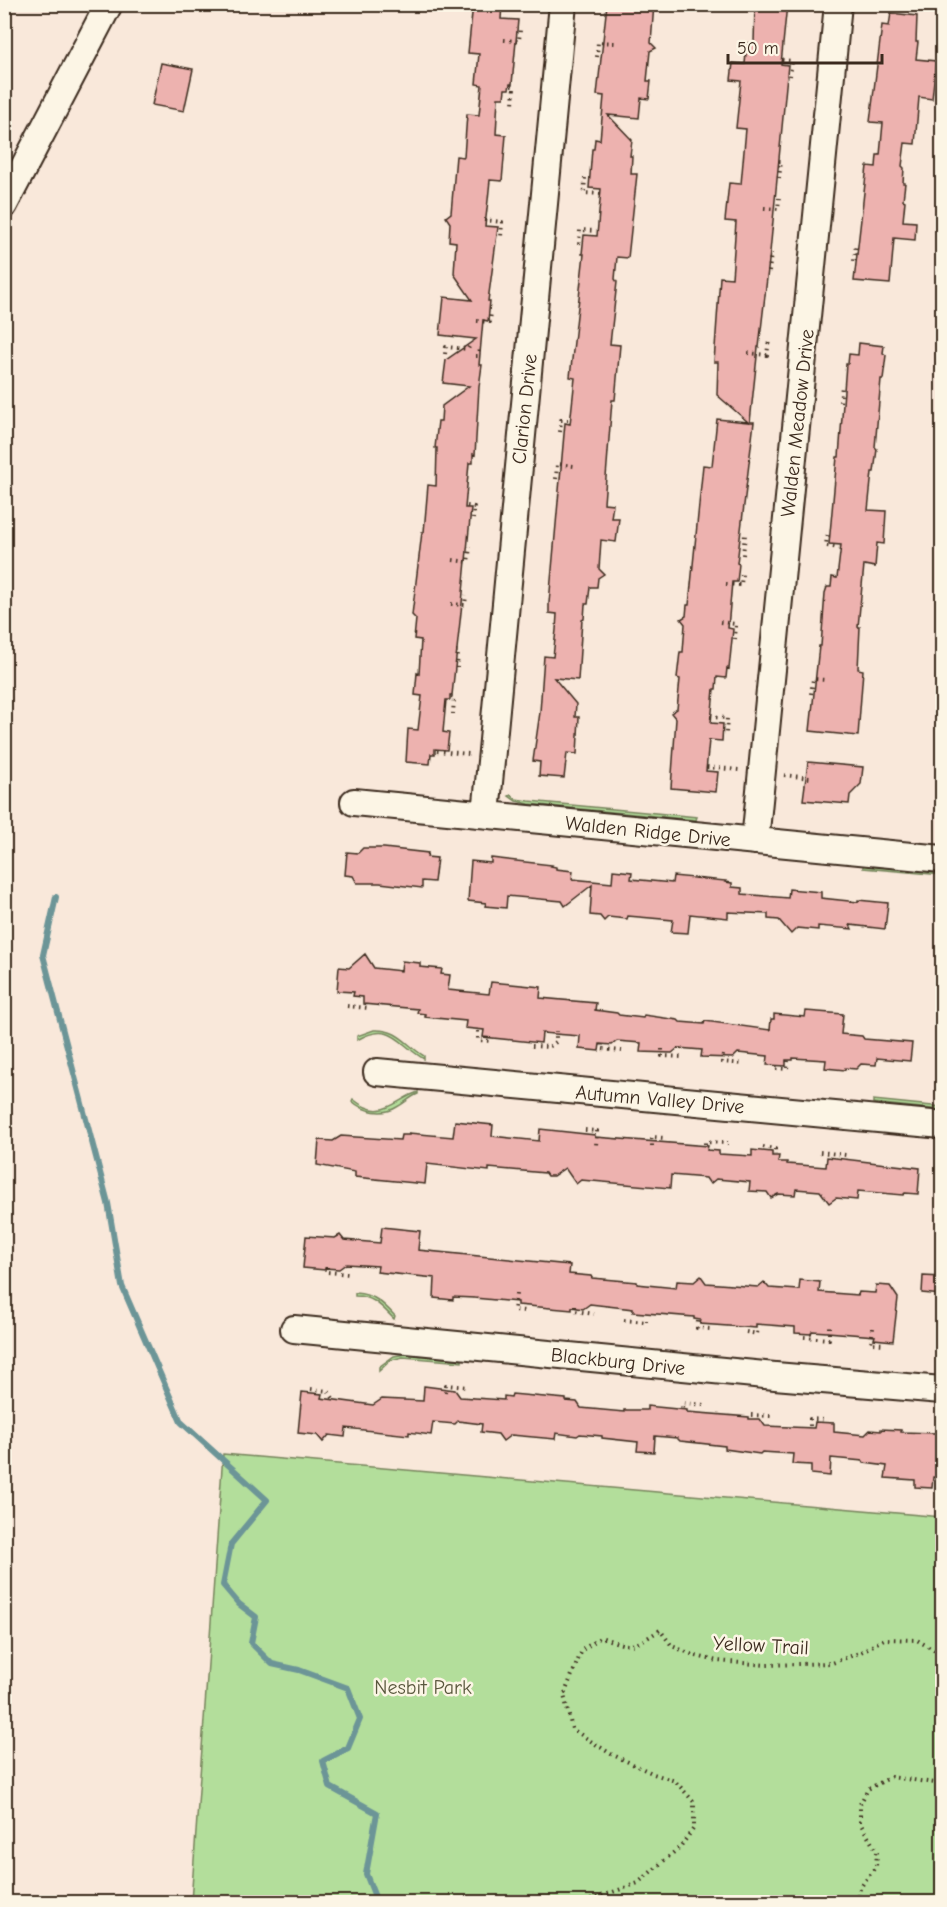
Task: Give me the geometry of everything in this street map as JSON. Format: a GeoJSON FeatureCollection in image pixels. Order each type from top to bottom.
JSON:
{"type":"FeatureCollection","features":[{"type":"Feature","properties":{"kind":"street"},"geometry":{"type":"LineString","coordinates":[[4,205],[110,4]]}},
{"type":"Feature","properties":{"kind":"street","name":"Clarion Drive"},"geometry":{"type":"LineString","coordinates":[[486,814],[563,4]]}},
{"type":"Feature","properties":{"kind":"street","name":"Walden Meadow Drive"},"geometry":{"type":"LineString","coordinates":[[755,841],[838,4]]}},
{"type":"Feature","properties":{"kind":"street","name":"Walden Ridge Drive"},"geometry":{"type":"LineString","coordinates":[[354,802],[942,859]]}},
{"type":"Feature","properties":{"kind":"street","name":"Autumn Valley Drive"},"geometry":{"type":"LineString","coordinates":[[377,1072],[942,1125]]}},
{"type":"Feature","properties":{"kind":"street","name":"Blackburg Drive"},"geometry":{"type":"LineString","coordinates":[[294,1329],[942,1390]]}},
{"type":"Feature","properties":{"kind":"path"},"geometry":{"type":"LineString","coordinates":[[504,40],[519,42],[520,30]]}},
{"type":"Feature","properties":{"kind":"path"},"geometry":{"type":"LineString","coordinates":[[597,57],[598,42],[615,43]]}},
{"type":"Feature","properties":{"kind":"path"},"geometry":{"type":"LineString","coordinates":[[782,60],[792,61],[790,76]]}},
{"type":"Feature","properties":{"kind":"path"},"geometry":{"type":"LineString","coordinates":[[511,86],[514,86],[513,105]]}},
{"type":"Feature","properties":{"kind":"path"},"geometry":{"type":"LineString","coordinates":[[779,160],[781,161],[779,178]]}},
{"type":"Feature","properties":{"kind":"path"},"geometry":{"type":"LineString","coordinates":[[585,178],[584,193],[602,194]]}},
{"type":"Feature","properties":{"kind":"path"},"geometry":{"type":"LineString","coordinates":[[764,208],[778,209],[779,198]]}},
{"type":"Feature","properties":{"kind":"path"},"geometry":{"type":"LineString","coordinates":[[484,220],[502,222],[501,237]]}},
{"type":"Feature","properties":{"kind":"path"},"geometry":{"type":"LineString","coordinates":[[579,244],[580,230],[596,231]]}},
{"type":"Feature","properties":{"kind":"path"},"geometry":{"type":"LineString","coordinates":[[854,261],[856,244]]}},
{"type":"Feature","properties":{"kind":"path"},"geometry":{"type":"LineString","coordinates":[[769,272],[771,253]]}},
{"type":"Feature","properties":{"kind":"path"},"geometry":{"type":"LineString","coordinates":[[477,321],[490,322],[491,312]]}},
{"type":"Feature","properties":{"kind":"path"},"geometry":{"type":"LineString","coordinates":[[748,352],[767,355],[769,339]]}},
{"type":"Feature","properties":{"kind":"path"},"geometry":{"type":"LineString","coordinates":[[445,354],[446,346],[468,349],[469,347]]}},
{"type":"Feature","properties":{"kind":"path"},"geometry":{"type":"LineString","coordinates":[[476,356],[478,356],[479,348]]}},
{"type":"Feature","properties":{"kind":"path"},"geometry":{"type":"LineString","coordinates":[[840,402],[842,386]]}},
{"type":"Feature","properties":{"kind":"path"},"geometry":{"type":"LineString","coordinates":[[560,432],[561,420],[568,420]]}},
{"type":"Feature","properties":{"kind":"path"},"geometry":{"type":"LineString","coordinates":[[556,479],[558,465],[574,466]]}},
{"type":"Feature","properties":{"kind":"path"},"geometry":{"type":"LineString","coordinates":[[467,506],[474,507],[473,519]]}},
{"type":"Feature","properties":{"kind":"path"},"geometry":{"type":"LineString","coordinates":[[743,555],[745,534]]}},
{"type":"Feature","properties":{"kind":"path"},"geometry":{"type":"LineString","coordinates":[[827,535],[826,546],[839,548]]}},
{"type":"Feature","properties":{"kind":"path"},"geometry":{"type":"LineString","coordinates":[[453,560],[468,562],[470,547]]}},
{"type":"Feature","properties":{"kind":"path"},"geometry":{"type":"LineString","coordinates":[[726,584],[741,585],[742,574]]}},
{"type":"Feature","properties":{"kind":"path"},"geometry":{"type":"LineString","coordinates":[[451,604],[465,605],[466,595]]}},
{"type":"Feature","properties":{"kind":"path"},"geometry":{"type":"LineString","coordinates":[[720,622],[736,624],[735,639]]}},
{"type":"Feature","properties":{"kind":"path"},"geometry":{"type":"LineString","coordinates":[[456,651],[458,651],[457,668]]}},
{"type":"Feature","properties":{"kind":"path"},"geometry":{"type":"LineString","coordinates":[[811,694],[813,679],[827,680]]}},
{"type":"Feature","properties":{"kind":"path"},"geometry":{"type":"LineString","coordinates":[[451,697],[454,698],[453,714]]}},
{"type":"Feature","properties":{"kind":"path"},"geometry":{"type":"LineString","coordinates":[[710,717],[727,718],[726,733]]}},
{"type":"Feature","properties":{"kind":"path"},"geometry":{"type":"LineString","coordinates":[[437,751],[470,754]]}},
{"type":"Feature","properties":{"kind":"path"},"geometry":{"type":"LineString","coordinates":[[707,767],[743,771]]}},
{"type":"Feature","properties":{"kind":"path"},"geometry":{"type":"LineString","coordinates":[[782,775],[810,778]]}},
{"type":"Feature","properties":{"kind":"path"},"geometry":{"type":"LineString","coordinates":[[347,1006],[368,1008],[369,1006]]}},
{"type":"Feature","properties":{"kind":"path"},"geometry":{"type":"LineString","coordinates":[[478,1031],[478,1040],[492,1041]]}},
{"type":"Feature","properties":{"kind":"path"},"geometry":{"type":"LineString","coordinates":[[531,1046],[549,1047],[555,1042],[556,1031]]}},
{"type":"Feature","properties":{"kind":"path"},"geometry":{"type":"LineString","coordinates":[[602,1044],[602,1049],[622,1051]]}},
{"type":"Feature","properties":{"kind":"path"},"geometry":{"type":"LineString","coordinates":[[662,1049],[662,1056],[683,1058]]}},
{"type":"Feature","properties":{"kind":"path"},"geometry":{"type":"LineString","coordinates":[[723,1055],[722,1062],[744,1064]]}},
{"type":"Feature","properties":{"kind":"path"},"geometry":{"type":"LineString","coordinates":[[776,1068],[788,1069],[788,1060]]}},
{"type":"Feature","properties":{"kind":"path"},"geometry":{"type":"LineString","coordinates":[[585,1130],[597,1131],[596,1146]]}},
{"type":"Feature","properties":{"kind":"path"},"geometry":{"type":"LineString","coordinates":[[652,1146],[652,1137],[665,1138]]}},
{"type":"Feature","properties":{"kind":"path"},"geometry":{"type":"LineString","coordinates":[[705,1144],[705,1142],[728,1143]]}},
{"type":"Feature","properties":{"kind":"path"},"geometry":{"type":"LineString","coordinates":[[763,1147],[775,1149],[775,1155]]}},
{"type":"Feature","properties":{"kind":"path"},"geometry":{"type":"LineString","coordinates":[[820,1152],[846,1155]]}},
{"type":"Feature","properties":{"kind":"path"},"geometry":{"type":"LineString","coordinates":[[327,1267],[327,1272],[350,1274]]}},
{"type":"Feature","properties":{"kind":"path"},"geometry":{"type":"LineString","coordinates":[[516,1294],[514,1310],[526,1311]]}},
{"type":"Feature","properties":{"kind":"path"},"geometry":{"type":"LineString","coordinates":[[575,1306],[574,1311],[594,1314]]}},
{"type":"Feature","properties":{"kind":"path"},"geometry":{"type":"LineString","coordinates":[[624,1320],[647,1322],[647,1320]]}},
{"type":"Feature","properties":{"kind":"path"},"geometry":{"type":"LineString","coordinates":[[698,1321],[697,1328],[711,1329]]}},
{"type":"Feature","properties":{"kind":"path"},"geometry":{"type":"LineString","coordinates":[[804,1336],[829,1339],[830,1326]]}},
{"type":"Feature","properties":{"kind":"path"},"geometry":{"type":"LineString","coordinates":[[747,1332],[757,1334],[758,1327]]}},
{"type":"Feature","properties":{"kind":"path"},"geometry":{"type":"LineString","coordinates":[[873,1328],[871,1343],[884,1344]]}},
{"type":"Feature","properties":{"kind":"path"},"geometry":{"type":"LineString","coordinates":[[445,1392],[446,1385],[467,1387]]}},
{"type":"Feature","properties":{"kind":"path"},"geometry":{"type":"LineString","coordinates":[[311,1389],[328,1391],[333,1398]]}},
{"type":"Feature","properties":{"kind":"path"},"geometry":{"type":"LineString","coordinates":[[682,1408],[683,1403],[706,1405]]}},
{"type":"Feature","properties":{"kind":"path"},"geometry":{"type":"LineString","coordinates":[[751,1415],[771,1416]]}},
{"type":"Feature","properties":{"kind":"path"},"geometry":{"type":"LineString","coordinates":[[810,1426],[810,1419],[825,1420]]}},
{"type":"Feature","properties":{"kind":"path","name":"Yellow Trail"},"geometry":{"type":"LineString","coordinates":[[585,1902],[638,1882],[680,1847],[694,1828],[694,1802],[675,1781],[611,1754],[572,1729],[564,1695],[582,1650],[601,1637],[622,1645],[633,1646],[660,1630],[672,1646],[696,1656],[717,1661],[767,1665],[832,1663],[859,1653],[884,1639],[917,1640],[942,1656]]}},
{"type":"Feature","properties":{"kind":"path"},"geometry":{"type":"LineString","coordinates":[[858,1902],[860,1888],[876,1866],[877,1852],[860,1823],[860,1804],[868,1789],[891,1777],[942,1784]]}},
{"type":"Feature","properties":{"kind":"green space"},"geometry":{"type":"Polygon","coordinates":[[[509,796],[516,799],[529,801],[697,817],[696,820],[529,804],[516,801],[509,796]]]}},
{"type":"Feature","properties":{"kind":"green space"},"geometry":{"type":"Polygon","coordinates":[[[863,865],[942,873],[942,875],[863,868],[863,865]]]}},
{"type":"Feature","properties":{"kind":"green space"},"geometry":{"type":"Polygon","coordinates":[[[374,1030],[383,1030],[396,1035],[424,1056],[424,1059],[387,1034],[369,1034],[357,1040],[357,1036],[374,1030]]]}},
{"type":"Feature","properties":{"kind":"green space"},"geometry":{"type":"Polygon","coordinates":[[[418,1092],[392,1110],[380,1112],[368,1110],[352,1101],[353,1099],[372,1109],[380,1109],[387,1108],[418,1092]]]}},
{"type":"Feature","properties":{"kind":"green space"},"geometry":{"type":"Polygon","coordinates":[[[873,1100],[942,1107],[942,1110],[873,1103],[873,1100]]]}},
{"type":"Feature","properties":{"kind":"green space"},"geometry":{"type":"Polygon","coordinates":[[[355,1293],[368,1295],[378,1300],[395,1316],[394,1319],[377,1303],[362,1296],[355,1296],[355,1293]]]}},
{"type":"Feature","properties":{"kind":"green space"},"geometry":{"type":"Polygon","coordinates":[[[406,1354],[462,1360],[462,1362],[403,1357],[391,1360],[379,1371],[379,1367],[394,1356],[406,1354]]]}},
{"type":"Feature","properties":{"kind":"green space","name":"Nesbit Park"},"geometry":{"type":"Polygon","coordinates":[[[223,1454],[942,1517],[942,1902],[191,1902],[223,1454]]]}},
{"type":"Feature","properties":{"kind":"building"},"geometry":{"type":"Polygon","coordinates":[[[473,4],[502,4],[501,19],[518,20],[512,84],[509,89],[505,89],[504,98],[498,98],[496,134],[506,135],[502,181],[490,180],[485,226],[498,227],[488,301],[490,301],[488,321],[483,320],[475,455],[473,454],[473,463],[469,463],[465,508],[471,508],[452,695],[450,695],[450,700],[446,700],[443,732],[449,733],[447,750],[435,749],[435,754],[431,754],[430,764],[406,762],[408,729],[418,730],[422,696],[415,695],[421,640],[414,639],[416,619],[412,615],[428,485],[436,486],[437,448],[435,448],[438,421],[441,421],[442,406],[469,386],[443,383],[446,360],[476,339],[440,335],[444,297],[472,300],[454,274],[456,242],[449,241],[450,223],[446,217],[451,213],[456,156],[464,157],[467,114],[479,115],[482,85],[476,84],[479,54],[468,53],[473,4]]]}},
{"type":"Feature","properties":{"kind":"building"},"geometry":{"type":"Polygon","coordinates":[[[607,4],[654,4],[651,43],[656,48],[650,51],[647,81],[651,81],[649,99],[641,98],[639,118],[608,115],[632,140],[631,174],[637,174],[628,258],[617,257],[615,279],[617,282],[610,344],[620,345],[615,400],[612,400],[604,503],[613,504],[611,518],[619,518],[616,542],[601,540],[599,569],[604,574],[598,578],[597,587],[590,587],[588,604],[585,604],[578,680],[554,678],[576,704],[575,717],[579,717],[577,754],[567,753],[564,778],[539,776],[540,762],[533,761],[540,712],[544,656],[553,657],[556,630],[557,614],[549,613],[549,603],[565,423],[570,424],[575,378],[570,377],[584,254],[582,254],[584,235],[597,236],[601,189],[589,188],[592,149],[594,149],[595,139],[600,140],[604,96],[597,95],[607,4]]]}},
{"type":"Feature","properties":{"kind":"building"},"geometry":{"type":"Polygon","coordinates":[[[755,4],[787,4],[781,64],[788,65],[770,252],[750,422],[754,422],[737,563],[739,564],[737,582],[732,582],[728,628],[733,629],[729,669],[727,668],[726,678],[717,677],[716,689],[714,689],[711,723],[723,724],[722,741],[709,740],[706,771],[718,772],[716,792],[671,788],[676,719],[671,713],[677,709],[680,679],[677,678],[680,652],[683,652],[685,624],[681,619],[686,616],[687,605],[689,605],[703,465],[712,466],[717,419],[748,422],[717,395],[718,362],[714,362],[720,277],[732,278],[736,222],[725,221],[729,183],[741,184],[746,129],[736,128],[741,81],[731,80],[733,63],[745,64],[747,43],[754,43],[755,4]]]}},
{"type":"Feature","properties":{"kind":"building"},"geometry":{"type":"Polygon","coordinates":[[[891,13],[917,16],[916,59],[936,61],[932,99],[919,97],[915,144],[905,143],[902,166],[904,168],[903,183],[905,183],[903,221],[916,222],[915,240],[894,238],[890,284],[854,281],[867,166],[876,167],[877,155],[880,155],[883,123],[870,122],[882,25],[889,26],[891,13]]]}},
{"type":"Feature","properties":{"kind":"building"},"geometry":{"type":"Polygon","coordinates":[[[161,63],[193,69],[184,111],[152,105],[161,63]]]}},
{"type":"Feature","properties":{"kind":"building"},"geometry":{"type":"Polygon","coordinates":[[[859,343],[884,346],[883,353],[886,355],[883,379],[881,379],[875,447],[877,449],[868,510],[886,511],[884,544],[877,543],[875,567],[864,565],[858,627],[860,627],[858,669],[863,670],[858,736],[810,731],[825,593],[827,587],[831,587],[832,577],[837,578],[841,545],[829,544],[846,364],[848,364],[849,354],[858,355],[859,343]]]}},
{"type":"Feature","properties":{"kind":"building"},"geometry":{"type":"Polygon","coordinates":[[[808,762],[863,767],[861,784],[850,795],[849,804],[803,800],[808,762]]]}},
{"type":"Feature","properties":{"kind":"building"},"geometry":{"type":"Polygon","coordinates":[[[363,848],[428,853],[427,857],[437,858],[434,882],[422,881],[422,888],[357,883],[353,876],[345,875],[347,852],[358,853],[363,848]]]}},
{"type":"Feature","properties":{"kind":"building"},"geometry":{"type":"Polygon","coordinates":[[[491,858],[552,865],[556,869],[573,871],[572,879],[612,883],[613,870],[632,872],[631,879],[672,883],[673,876],[726,881],[732,883],[732,887],[742,888],[742,894],[788,898],[789,889],[821,892],[821,898],[888,903],[885,929],[850,925],[852,929],[818,926],[818,930],[797,928],[791,934],[779,920],[768,919],[768,914],[728,912],[728,918],[690,914],[688,933],[671,932],[673,920],[628,916],[627,919],[608,917],[604,921],[600,916],[590,915],[592,885],[565,906],[562,901],[507,896],[506,908],[485,906],[486,903],[468,901],[471,861],[491,863],[491,858]]]}},
{"type":"Feature","properties":{"kind":"building"},"geometry":{"type":"Polygon","coordinates":[[[365,954],[374,968],[401,971],[402,961],[420,963],[420,967],[442,969],[441,974],[450,975],[448,990],[489,994],[491,982],[541,987],[540,998],[596,1003],[595,1010],[619,1015],[643,1018],[644,1015],[704,1024],[705,1021],[770,1030],[774,1014],[805,1017],[806,1011],[843,1014],[841,1034],[862,1036],[864,1039],[912,1043],[910,1061],[877,1058],[876,1065],[861,1064],[856,1069],[845,1068],[845,1070],[825,1068],[826,1060],[793,1058],[793,1060],[786,1060],[786,1066],[767,1065],[768,1056],[738,1053],[733,1058],[701,1057],[702,1050],[678,1048],[672,1053],[640,1052],[641,1043],[617,1041],[612,1045],[600,1044],[599,1051],[579,1049],[580,1036],[542,1033],[541,1043],[483,1037],[484,1030],[465,1028],[466,1021],[425,1017],[425,1014],[417,1013],[418,1009],[363,1004],[363,997],[353,996],[354,992],[337,991],[339,967],[349,968],[365,954]]]}},
{"type":"Feature","properties":{"kind":"building"},"geometry":{"type":"Polygon","coordinates":[[[455,1121],[493,1125],[492,1136],[539,1141],[540,1129],[595,1135],[595,1137],[708,1146],[707,1150],[719,1151],[719,1154],[752,1156],[752,1150],[772,1152],[772,1156],[779,1156],[778,1162],[787,1162],[787,1164],[826,1167],[827,1157],[920,1168],[918,1194],[858,1191],[857,1200],[836,1198],[829,1203],[820,1191],[796,1189],[795,1195],[778,1194],[771,1198],[767,1192],[749,1191],[750,1182],[716,1179],[710,1184],[706,1178],[671,1175],[670,1188],[581,1180],[576,1184],[565,1168],[553,1176],[547,1176],[545,1173],[489,1168],[489,1171],[427,1164],[425,1184],[355,1177],[355,1172],[317,1165],[319,1140],[333,1141],[341,1136],[400,1140],[401,1135],[409,1135],[409,1133],[453,1137],[455,1121]]]}},
{"type":"Feature","properties":{"kind":"building"},"geometry":{"type":"Polygon","coordinates":[[[382,1227],[420,1231],[418,1250],[570,1265],[569,1274],[637,1282],[637,1284],[676,1288],[677,1281],[694,1282],[701,1276],[706,1283],[758,1287],[764,1282],[769,1288],[799,1290],[800,1280],[820,1282],[819,1292],[858,1295],[859,1292],[875,1293],[876,1285],[890,1286],[898,1298],[893,1341],[874,1339],[875,1336],[827,1332],[795,1333],[795,1327],[756,1324],[756,1328],[700,1324],[701,1320],[694,1319],[694,1317],[633,1312],[633,1309],[590,1304],[583,1309],[572,1307],[572,1310],[474,1298],[453,1297],[453,1300],[434,1298],[435,1278],[377,1272],[378,1266],[346,1264],[339,1269],[303,1268],[306,1236],[335,1238],[340,1235],[344,1240],[380,1243],[382,1227]]]}},
{"type":"Feature","properties":{"kind":"building"},"geometry":{"type":"Polygon","coordinates":[[[923,1276],[942,1277],[942,1295],[922,1293],[923,1276]]]}},
{"type":"Feature","properties":{"kind":"building"},"geometry":{"type":"Polygon","coordinates":[[[424,1386],[455,1390],[460,1397],[504,1400],[504,1396],[511,1397],[512,1394],[566,1399],[566,1401],[577,1402],[581,1408],[624,1412],[624,1410],[647,1410],[647,1406],[749,1417],[749,1419],[760,1419],[765,1426],[814,1428],[815,1422],[834,1423],[834,1432],[865,1435],[870,1430],[881,1431],[881,1429],[936,1433],[936,1440],[942,1440],[942,1478],[933,1477],[932,1488],[915,1487],[915,1480],[885,1478],[887,1466],[831,1458],[830,1476],[811,1474],[811,1465],[792,1464],[793,1454],[762,1452],[760,1454],[725,1449],[725,1446],[655,1436],[654,1452],[637,1451],[638,1442],[580,1434],[577,1436],[556,1433],[555,1439],[511,1435],[503,1441],[498,1434],[481,1432],[482,1424],[458,1421],[455,1424],[433,1422],[431,1435],[409,1432],[409,1435],[346,1428],[345,1437],[329,1435],[323,1442],[317,1435],[298,1433],[302,1392],[322,1394],[321,1398],[373,1405],[382,1399],[423,1401],[424,1386]]]}},
{"type":"Feature","properties":{"kind":"waterway"},"geometry":{"type":"LineString","coordinates":[[56,897],[43,955],[108,1203],[122,1286],[181,1422],[267,1500],[231,1544],[223,1585],[239,1604],[256,1617],[251,1643],[272,1664],[299,1670],[348,1688],[360,1719],[348,1748],[323,1761],[330,1787],[377,1813],[366,1874],[377,1902]]}}]}
